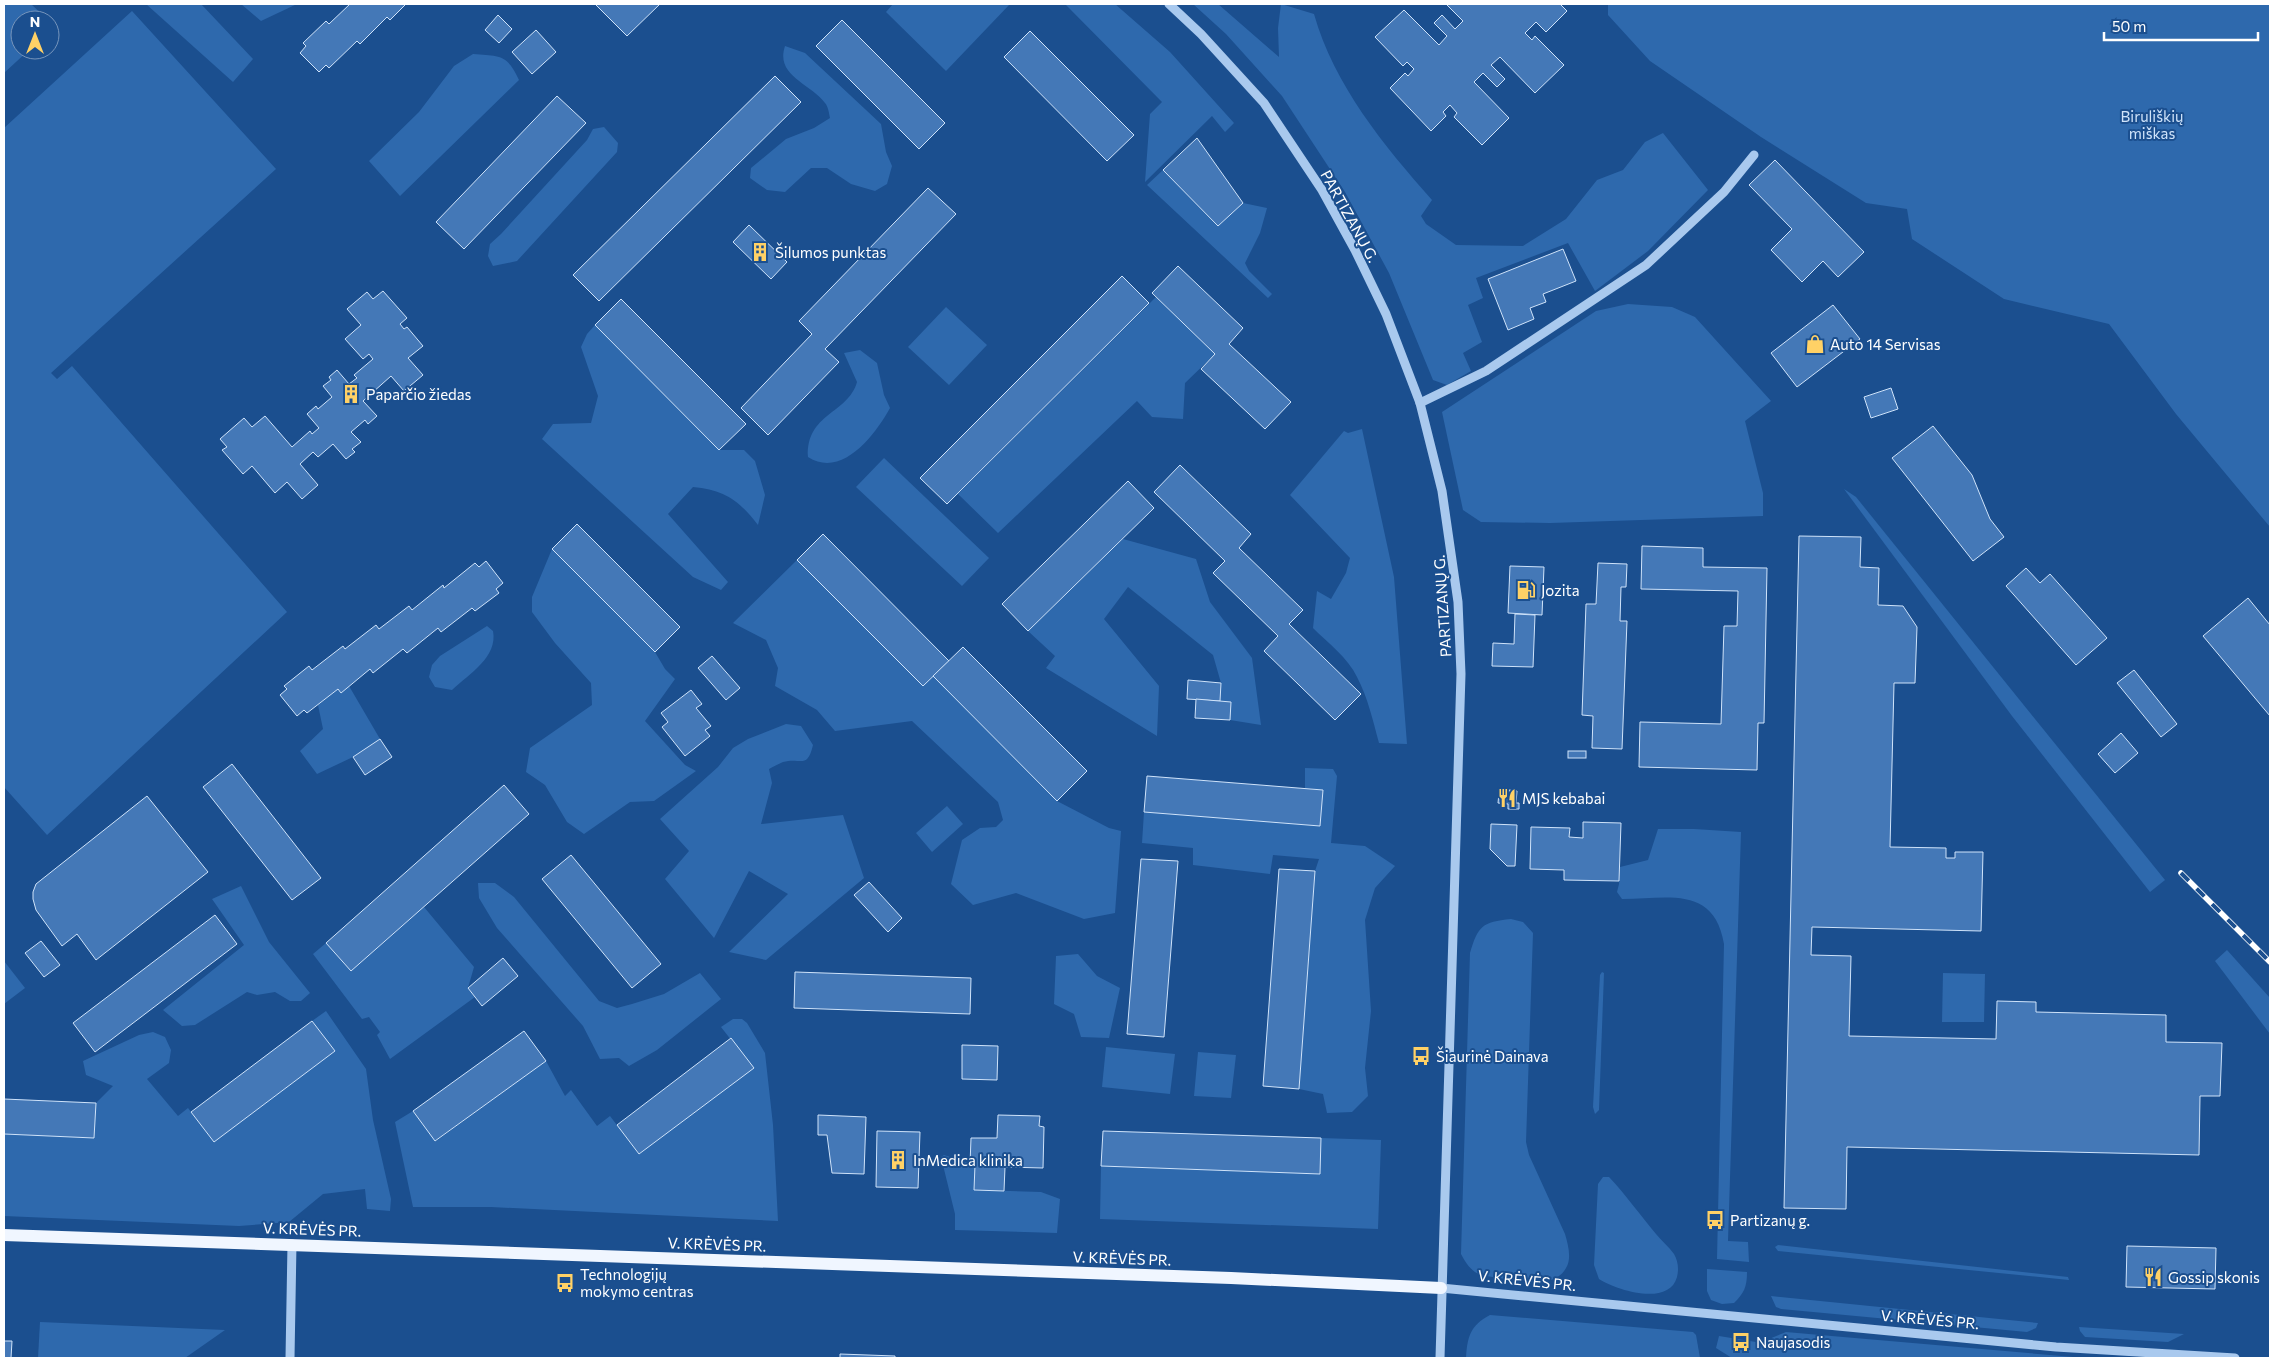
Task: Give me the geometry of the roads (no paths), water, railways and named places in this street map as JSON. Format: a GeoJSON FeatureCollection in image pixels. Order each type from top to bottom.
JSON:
{"type":"FeatureCollection","features":[{"type":"Feature","properties":{"kind":"main road","name":"V. KRĖVĖS PR."},"geometry":{"type":"LineString","coordinates":[[4,1235],[1212,1277],[1441,1288]]}},
{"type":"Feature","properties":{"kind":"street","name":"PARTIZANŲ G."},"geometry":{"type":"LineString","coordinates":[[1169,4],[1201,34],[1264,103],[1322,190],[1355,250],[1386,314],[1420,403],[1438,472],[1450,535],[1458,602],[1461,674],[1440,1358]]}},
{"type":"Feature","properties":{"kind":"street"},"geometry":{"type":"LineString","coordinates":[[1420,403],[1486,371],[1646,265],[1724,192],[1754,155]]}},
{"type":"Feature","properties":{"kind":"street"},"geometry":{"type":"LineString","coordinates":[[290,1358],[292,1244]]}},
{"type":"Feature","properties":{"kind":"street","name":"V. KRĖVĖS PR."},"geometry":{"type":"LineString","coordinates":[[1441,1288],[2056,1347],[2235,1358]]}},
{"type":"Feature","properties":{"kind":"railway"},"geometry":{"type":"LineString","coordinates":[[2181,873],[2270,962]]}},
{"type":"Feature","properties":{"kind":"place","name":"Šilumos punktas"},"geometry":{"type":"Point","coordinates":[760,252]}},
{"type":"Feature","properties":{"kind":"place","name":"Auto 14 Servisas"},"geometry":{"type":"Point","coordinates":[1815,344]}},
{"type":"Feature","properties":{"kind":"place","name":"Paparčio žiedas"},"geometry":{"type":"Point","coordinates":[351,394]}},
{"type":"Feature","properties":{"kind":"place","name":"Jozita"},"geometry":{"type":"Point","coordinates":[1526,590]}},
{"type":"Feature","properties":{"kind":"place","name":"MJS kebabai"},"geometry":{"type":"Point","coordinates":[1507,798]}},
{"type":"Feature","properties":{"kind":"place","name":"Šiaurinė Dainava"},"geometry":{"type":"Point","coordinates":[1421,1056]}},
{"type":"Feature","properties":{"kind":"place","name":"InMedica klinika"},"geometry":{"type":"Point","coordinates":[898,1160]}},
{"type":"Feature","properties":{"kind":"place","name":"Partizanų g."},"geometry":{"type":"Point","coordinates":[1715,1220]}},
{"type":"Feature","properties":{"kind":"place","name":"Gossip skonis"},"geometry":{"type":"Point","coordinates":[2153,1277]}},
{"type":"Feature","properties":{"kind":"place","name":"Technologijų mokymo centras"},"geometry":{"type":"Point","coordinates":[565,1283]}},
{"type":"Feature","properties":{"kind":"place","name":"Naujasodis"},"geometry":{"type":"Point","coordinates":[1741,1342]}},
{"type":"Feature","properties":{"kind":"park label","name":"Biruliškių miškas"},"geometry":{"type":"Point","coordinates":[2152,124]}}]}
